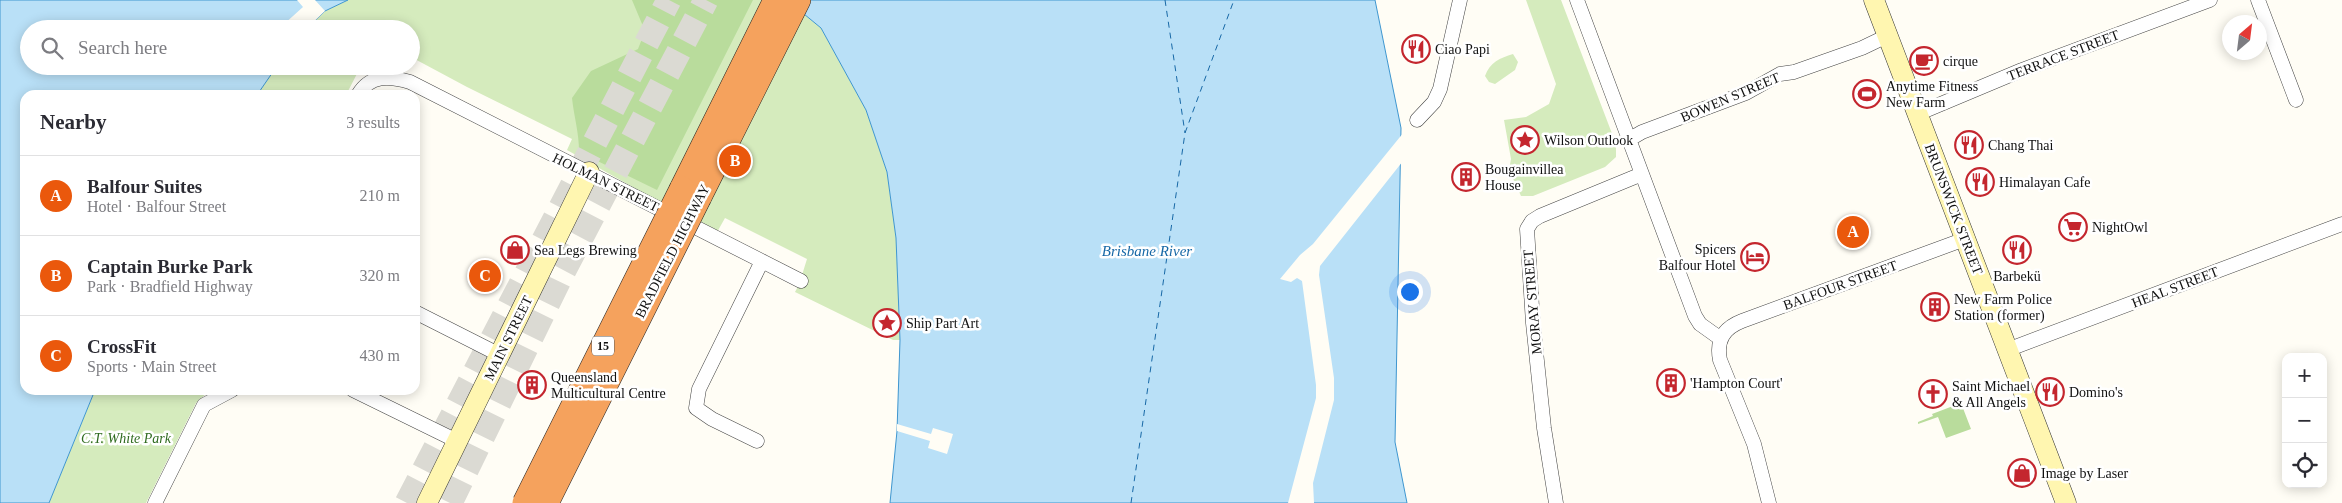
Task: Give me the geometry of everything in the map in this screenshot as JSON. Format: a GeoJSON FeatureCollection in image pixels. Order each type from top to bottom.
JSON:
{"type":"FeatureCollection","features":[{"type":"Feature","properties":{"kind":"highway","name":"BRADFIELD HIGHWAY"},"geometry":{"type":"LineString","coordinates":[[525,503],[776,0]]}},
{"type":"Feature","properties":{"kind":"highway","name":"BRADFIELD HIGHWAY"},"geometry":{"type":"LineString","coordinates":[[546,503],[798,0]]}},
{"type":"Feature","properties":{"kind":"main road","name":"BRUNSWICK STREET"},"geometry":{"type":"LineString","coordinates":[[1874,0],[2066,503]]}},
{"type":"Feature","properties":{"kind":"main road","name":"MAIN STREET"},"geometry":{"type":"LineString","coordinates":[[427,503],[589,172]]}},
{"type":"Feature","properties":{"kind":"street"},"geometry":{"type":"LineString","coordinates":[[1417,120],[1434,102],[1440,89],[1460,0]]}},
{"type":"Feature","properties":{"kind":"street"},"geometry":{"type":"LineString","coordinates":[[1578,0],[1695,316],[1700,324],[1720,340],[1720,360],[1754,444],[1769,503]]}},
{"type":"Feature","properties":{"kind":"street","name":"TERRACE STREET"},"geometry":{"type":"LineString","coordinates":[[1917,114],[2022,70],[2210,0]]}},
{"type":"Feature","properties":{"kind":"street"},"geometry":{"type":"LineString","coordinates":[[2258,0],[2296,100]]}},
{"type":"Feature","properties":{"kind":"street","name":"BOWEN STREET"},"geometry":{"type":"LineString","coordinates":[[1630,139],[1642,132],[1746,93],[1780,74],[1794,72],[1862,48],[1887,36]]}},
{"type":"Feature","properties":{"kind":"street","name":"HOLMAN STREET"},"geometry":{"type":"LineString","coordinates":[[361,90],[374,79],[395,78],[410,82],[522,141],[589,172],[801,281]]}},
{"type":"Feature","properties":{"kind":"street","name":"MORAY STREET"},"geometry":{"type":"LineString","coordinates":[[1556,503],[1535,342],[1527,229],[1532,221],[1540,216],[1642,174]]}},
{"type":"Feature","properties":{"kind":"street","name":"HEAL STREET"},"geometry":{"type":"LineString","coordinates":[[2007,350],[2342,224]]}},
{"type":"Feature","properties":{"kind":"street","name":"BALFOUR STREET"},"geometry":{"type":"LineString","coordinates":[[1720,340],[1727,328],[1735,324],[1965,239]]}},
{"type":"Feature","properties":{"kind":"street"},"geometry":{"type":"LineString","coordinates":[[757,441],[712,419],[696,408],[699,389],[762,261]]}},
{"type":"Feature","properties":{"kind":"street"},"geometry":{"type":"LineString","coordinates":[[420,315],[500,355]]}},
{"type":"Feature","properties":{"kind":"street"},"geometry":{"type":"LineString","coordinates":[[154,503],[204,405],[223,395]]}},
{"type":"Feature","properties":{"kind":"street"},"geometry":{"type":"LineString","coordinates":[[362,395],[457,441]]}},
{"type":"Feature","properties":{"kind":"green space"},"geometry":{"type":"Polygon","coordinates":[[[348,0],[787,0],[821,28],[866,110],[887,172],[896,238],[900,340],[893,340],[795,292],[807,259],[725,218],[716,234],[567,150],[572,139],[420,62],[420,20],[316,20],[325,11],[348,0]]]}},
{"type":"Feature","properties":{"kind":"green space"},"geometry":{"type":"Polygon","coordinates":[[[632,0],[753,0],[657,190],[579,152],[572,98],[591,71],[638,49],[645,31],[632,0]]]}},
{"type":"Feature","properties":{"kind":"green space"},"geometry":{"type":"Polygon","coordinates":[[[1526,0],[1561,0],[1616,144],[1616,157],[1605,167],[1533,196],[1521,196],[1509,170],[1511,159],[1504,120],[1526,117],[1549,104],[1556,84],[1526,0]]]}},
{"type":"Feature","properties":{"kind":"green space"},"geometry":{"type":"Polygon","coordinates":[[[1513,54],[1518,62],[1515,70],[1495,84],[1489,82],[1485,76],[1490,67],[1500,59],[1513,54]]]}},
{"type":"Feature","properties":{"kind":"green space"},"geometry":{"type":"Polygon","coordinates":[[[271,75],[356,75],[349,90],[260,90],[271,75]]]}},
{"type":"Feature","properties":{"kind":"green space","name":"C.T. White Park"},"geometry":{"type":"Polygon","coordinates":[[[93,395],[205,395],[196,403],[146,503],[49,503],[93,395]]]}},
{"type":"Feature","properties":{"kind":"green space"},"geometry":{"type":"Polygon","coordinates":[[[1961,403],[1971,429],[1946,438],[1938,417],[1918,424],[1918,422],[1933,416],[1932,414],[1961,403]]]}},
{"type":"Feature","properties":{"kind":"water"},"geometry":{"type":"Polygon","coordinates":[[[0,0],[348,0],[325,11],[316,20],[20,20],[20,75],[271,75],[260,90],[20,90],[20,395],[93,395],[49,503],[0,503],[0,0]]]}},
{"type":"Feature","properties":{"kind":"water","name":"Brisbane River"},"geometry":{"type":"Polygon","coordinates":[[[787,0],[1375,0],[1401,128],[1395,442],[1407,503],[890,503],[897,431],[900,340],[896,238],[887,172],[866,110],[821,28],[787,0]]]}},
{"type":"Feature","properties":{"kind":"pier"},"geometry":{"type":"Polygon","coordinates":[[[297,0],[315,0],[325,11],[316,20],[289,20],[303,7],[297,0]]]}},
{"type":"Feature","properties":{"kind":"pier"},"geometry":{"type":"Polygon","coordinates":[[[1404,132],[1403,161],[1320,266],[1319,275],[1334,378],[1334,400],[1313,483],[1314,503],[1288,503],[1316,398],[1316,385],[1302,281],[1297,278],[1291,282],[1280,279],[1300,255],[1313,244],[1404,132]]]}},
{"type":"Feature","properties":{"kind":"pier"},"geometry":{"type":"Polygon","coordinates":[[[897,424],[931,434],[933,428],[953,434],[947,454],[928,448],[930,441],[897,431],[897,424]]]}},
{"type":"Feature","properties":{"kind":"ferry route"},"geometry":{"type":"LineString","coordinates":[[1165,0],[1185,133]]}},
{"type":"Feature","properties":{"kind":"ferry route"},"geometry":{"type":"LineString","coordinates":[[1131,503],[1185,133],[1234,0]]}},
{"type":"Feature","properties":{"kind":"tunnel"},"geometry":{"type":"LineString","coordinates":[[407,503],[669,0]]}},
{"type":"Feature","properties":{"kind":"tunnel"},"geometry":{"type":"LineString","coordinates":[[450,503],[563,272],[706,0]]}},
{"type":"Feature","properties":{"kind":"place","name":"Ciao Papi"},"geometry":{"type":"Point","coordinates":[1416,49]}},
{"type":"Feature","properties":{"kind":"place","name":"cirque"},"geometry":{"type":"Point","coordinates":[1924,61]}},
{"type":"Feature","properties":{"kind":"place","name":"Anytime Fitness New Farm"},"geometry":{"type":"Point","coordinates":[1867,94]}},
{"type":"Feature","properties":{"kind":"place","name":"Wilson Outlook"},"geometry":{"type":"Point","coordinates":[1525,140]}},
{"type":"Feature","properties":{"kind":"place","name":"Chang Thai"},"geometry":{"type":"Point","coordinates":[1969,145]}},
{"type":"Feature","properties":{"kind":"place","name":"Captain Burke Park"},"geometry":{"type":"Point","coordinates":[735,161]}},
{"type":"Feature","properties":{"kind":"place","name":"Bougainvillea House"},"geometry":{"type":"Point","coordinates":[1466,177]}},
{"type":"Feature","properties":{"kind":"place","name":"Himalayan Cafe"},"geometry":{"type":"Point","coordinates":[1980,182]}},
{"type":"Feature","properties":{"kind":"place","name":"NightOwl"},"geometry":{"type":"Point","coordinates":[2073,227]}},
{"type":"Feature","properties":{"kind":"place","name":"Balfour Suites"},"geometry":{"type":"Point","coordinates":[1853,232]}},
{"type":"Feature","properties":{"kind":"place","name":"Sea Legs Brewing"},"geometry":{"type":"Point","coordinates":[515,250]}},
{"type":"Feature","properties":{"kind":"place","name":"Barbekü"},"geometry":{"type":"Point","coordinates":[2017,250]}},
{"type":"Feature","properties":{"kind":"place","name":"Spicers Balfour Hotel"},"geometry":{"type":"Point","coordinates":[1755,257]}},
{"type":"Feature","properties":{"kind":"place","name":"CrossFit"},"geometry":{"type":"Point","coordinates":[485,276]}},
{"type":"Feature","properties":{"kind":"place","name":"New Farm Police Station (former)"},"geometry":{"type":"Point","coordinates":[1935,307]}},
{"type":"Feature","properties":{"kind":"place","name":"Ship Part Art"},"geometry":{"type":"Point","coordinates":[887,323]}},
{"type":"Feature","properties":{"kind":"place","name":"'Hampton Court'"},"geometry":{"type":"Point","coordinates":[1671,383]}},
{"type":"Feature","properties":{"kind":"place","name":"Queensland Multicultural Centre"},"geometry":{"type":"Point","coordinates":[532,385]}},
{"type":"Feature","properties":{"kind":"place","name":"Domino's"},"geometry":{"type":"Point","coordinates":[2050,392]}},
{"type":"Feature","properties":{"kind":"place","name":"Saint Michael & All Angels"},"geometry":{"type":"Point","coordinates":[1933,394]}},
{"type":"Feature","properties":{"kind":"place","name":"Image by Laser"},"geometry":{"type":"Point","coordinates":[2022,473]}}]}
